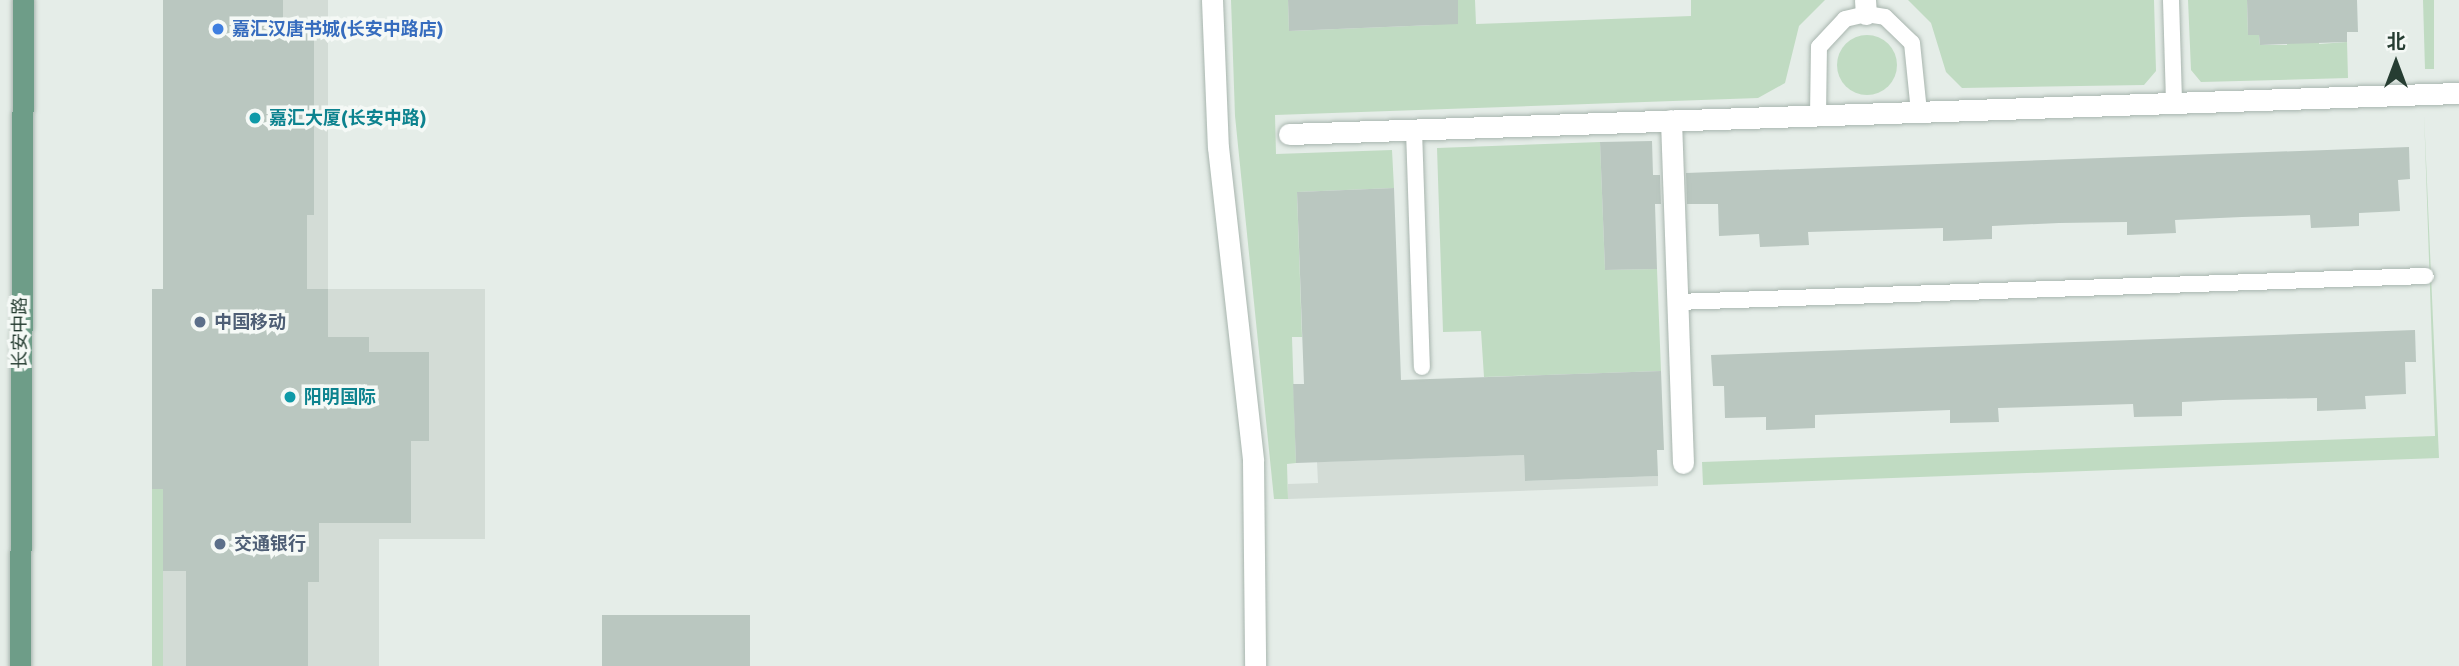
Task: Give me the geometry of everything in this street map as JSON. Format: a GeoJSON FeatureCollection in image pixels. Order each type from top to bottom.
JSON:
{"type":"FeatureCollection","features":[{"type":"Feature","properties":{"kind":"main road","name":"长安中路"},"geometry":{"type":"LineString","coordinates":[[20,666],[23,0]]}},
{"type":"Feature","properties":{"kind":"street"},"geometry":{"type":"LineString","coordinates":[[1212,0],[1218,147],[1253,461],[1255,666]]}},
{"type":"Feature","properties":{"kind":"street"},"geometry":{"type":"LineString","coordinates":[[1289,134],[2459,93]]}},
{"type":"Feature","properties":{"kind":"street"},"geometry":{"type":"LineString","coordinates":[[1671,120],[1683,463]]}},
{"type":"Feature","properties":{"kind":"lane"},"geometry":{"type":"LineString","coordinates":[[2171,0],[2174,103]]}},
{"type":"Feature","properties":{"kind":"lane"},"geometry":{"type":"LineString","coordinates":[[1818,116],[1819,47],[1845,19],[1865,7],[1885,18],[1912,43],[1919,112]]}},
{"type":"Feature","properties":{"kind":"lane"},"geometry":{"type":"LineString","coordinates":[[1414,130],[1422,367]]}},
{"type":"Feature","properties":{"kind":"lane"},"geometry":{"type":"LineString","coordinates":[[1677,302],[2426,276]]}},
{"type":"Feature","properties":{"kind":"shaded area"},"geometry":{"type":"Polygon","coordinates":[[[163,0],[328,0],[328,289],[485,289],[485,539],[379,539],[379,666],[152,666],[152,289],[163,289],[163,0]]]}},
{"type":"Feature","properties":{"kind":"shaded area"},"geometry":{"type":"Polygon","coordinates":[[[1524,455],[1525,481],[1658,476],[1658,486],[1288,499],[1288,484],[1318,483],[1317,462],[1524,455]]]}},
{"type":"Feature","properties":{"kind":"green space"},"geometry":{"type":"Polygon","coordinates":[[[1231,0],[1288,0],[1289,31],[1434,25],[1434,0],[1475,0],[1476,24],[1691,16],[1691,0],[1825,0],[1799,26],[1785,83],[1758,98],[1275,115],[1276,154],[1392,150],[1394,188],[1297,192],[1302,337],[1292,337],[1296,463],[1287,464],[1288,499],[1274,499],[1235,116],[1231,0]]]}},
{"type":"Feature","properties":{"kind":"green space"},"geometry":{"type":"Polygon","coordinates":[[[1908,0],[2154,0],[2156,71],[2144,85],[1962,88],[1946,72],[1931,23],[1908,0]]]}},
{"type":"Feature","properties":{"kind":"green space"},"geometry":{"type":"Polygon","coordinates":[[[2188,0],[2247,0],[2248,35],[2259,35],[2260,45],[2287,45],[2287,34],[2319,33],[2319,44],[2347,42],[2348,78],[2201,82],[2191,70],[2188,0]]]}},
{"type":"Feature","properties":{"kind":"green space"},"geometry":{"type":"Polygon","coordinates":[[[2423,0],[2434,0],[2434,69],[2425,69],[2423,0]]]}},
{"type":"Feature","properties":{"kind":"green space"},"geometry":{"type":"Polygon","coordinates":[[[1867,35],[1884,40],[1892,48],[1897,65],[1892,82],[1884,90],[1867,95],[1850,90],[1842,82],[1837,65],[1842,48],[1850,40],[1867,35]]]}},
{"type":"Feature","properties":{"kind":"green space"},"geometry":{"type":"Polygon","coordinates":[[[2424,113],[2439,458],[1703,485],[1702,462],[2435,436],[2424,113]]]}},
{"type":"Feature","properties":{"kind":"green space"},"geometry":{"type":"Polygon","coordinates":[[[1600,142],[1605,270],[1657,269],[1661,371],[1484,377],[1481,331],[1443,332],[1437,148],[1600,142]]]}},
{"type":"Feature","properties":{"kind":"green space"},"geometry":{"type":"Polygon","coordinates":[[[152,489],[163,489],[163,666],[152,666],[152,489]]]}},
{"type":"Feature","properties":{"kind":"building"},"geometry":{"type":"Polygon","coordinates":[[[163,0],[283,0],[283,22],[314,22],[314,215],[307,215],[307,289],[328,289],[328,337],[369,337],[369,352],[429,352],[429,441],[411,441],[411,523],[319,523],[319,582],[308,582],[308,666],[186,666],[186,571],[163,571],[163,489],[152,489],[152,289],[163,289],[163,0]]]}},
{"type":"Feature","properties":{"kind":"building"},"geometry":{"type":"Polygon","coordinates":[[[1288,0],[1458,0],[1458,24],[1289,31],[1288,0]]]}},
{"type":"Feature","properties":{"kind":"building"},"geometry":{"type":"Polygon","coordinates":[[[2247,0],[2357,0],[2358,32],[2347,32],[2347,42],[2260,45],[2259,35],[2248,35],[2247,0]]]}},
{"type":"Feature","properties":{"kind":"building"},"geometry":{"type":"Polygon","coordinates":[[[1652,141],[1653,175],[1660,175],[1661,204],[1655,204],[1657,269],[1605,270],[1600,142],[1652,141]]]}},
{"type":"Feature","properties":{"kind":"building"},"geometry":{"type":"Polygon","coordinates":[[[2409,147],[2410,179],[2398,180],[2400,211],[2359,213],[2359,226],[2311,228],[2310,215],[2242,217],[2175,220],[2176,233],[2127,235],[2127,222],[2059,223],[1992,226],[1992,239],[1943,241],[1943,228],[1808,232],[1809,245],[1760,247],[1759,234],[1719,236],[1718,204],[1687,204],[1686,173],[2409,147]]]}},
{"type":"Feature","properties":{"kind":"building"},"geometry":{"type":"Polygon","coordinates":[[[1394,188],[1401,380],[1661,371],[1664,450],[1657,450],[1658,476],[1525,481],[1524,455],[1296,463],[1293,384],[1304,384],[1297,192],[1394,188]]]}},
{"type":"Feature","properties":{"kind":"building"},"geometry":{"type":"Polygon","coordinates":[[[2415,330],[2416,362],[2405,362],[2406,394],[2365,396],[2366,409],[2317,411],[2317,398],[2223,400],[2182,402],[2182,416],[2134,417],[2133,404],[1998,408],[1999,422],[1950,423],[1950,410],[1815,415],[1815,428],[1766,430],[1766,417],[1725,418],[1724,386],[1713,386],[1711,355],[2415,330]]]}},
{"type":"Feature","properties":{"kind":"building"},"geometry":{"type":"Polygon","coordinates":[[[602,615],[750,615],[750,666],[602,666],[602,615]]]}},
{"type":"Feature","properties":{"kind":"place","name":"嘉汇汉唐书城(长安中路店)"},"geometry":{"type":"Point","coordinates":[218,29]}},
{"type":"Feature","properties":{"kind":"place","name":"嘉汇大厦(长安中路)"},"geometry":{"type":"Point","coordinates":[255,118]}},
{"type":"Feature","properties":{"kind":"place","name":"中国移动"},"geometry":{"type":"Point","coordinates":[200,322]}},
{"type":"Feature","properties":{"kind":"place","name":"阳明国际"},"geometry":{"type":"Point","coordinates":[290,397]}},
{"type":"Feature","properties":{"kind":"place","name":"交通银行"},"geometry":{"type":"Point","coordinates":[220,544]}}]}
